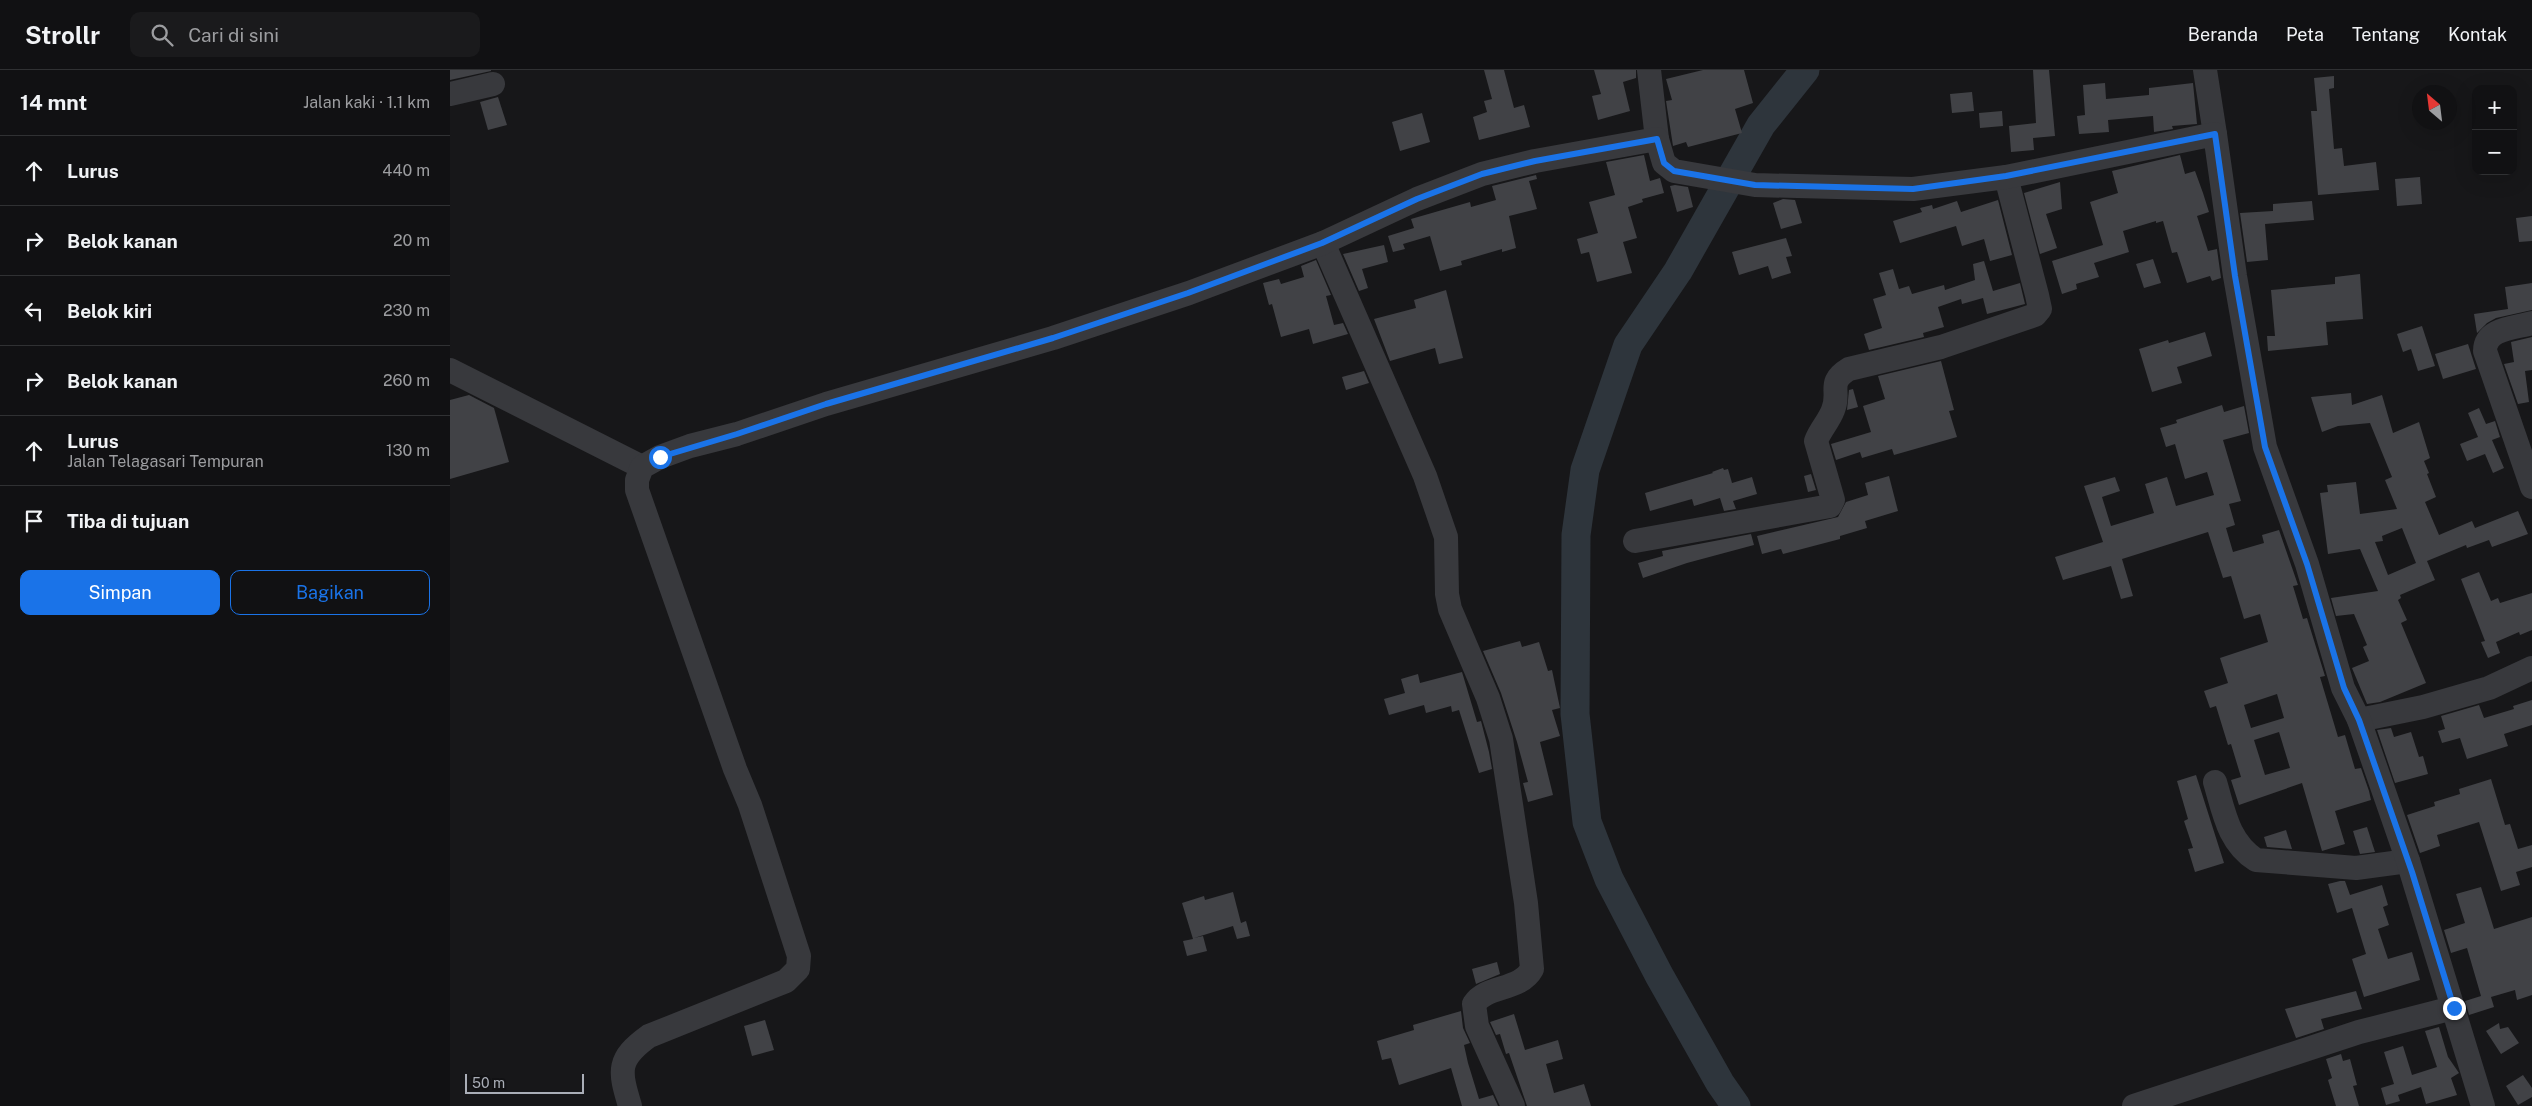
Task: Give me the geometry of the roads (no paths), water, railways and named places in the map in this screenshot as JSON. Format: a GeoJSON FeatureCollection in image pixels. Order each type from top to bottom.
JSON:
{"type":"FeatureCollection","features":[{"type":"Feature","properties":{"kind":"street"},"geometry":{"type":"LineString","coordinates":[[1649,70],[1657,139],[1664,163],[1668,168],[1755,185],[1913,189],[2006,176],[2215,134]]}},
{"type":"Feature","properties":{"kind":"street"},"geometry":{"type":"LineString","coordinates":[[2205,70],[2235,276],[2265,447],[2307,564],[2344,688],[2359,720],[2408,861],[2483,1106]]}},
{"type":"Feature","properties":{"kind":"street"},"geometry":{"type":"LineString","coordinates":[[450,94],[493,84]]}},
{"type":"Feature","properties":{"kind":"street"},"geometry":{"type":"LineString","coordinates":[[630,1106],[622,1082],[621,1066],[631,1049],[649,1036],[786,981],[798,969],[799,956],[750,805],[681,620],[637,490],[636,480],[642,467],[660,457],[690,446],[737,434],[826,404],[1053,338],[1188,293],[1322,243],[1417,199],[1482,174],[1535,161],[1657,139]]}},
{"type":"Feature","properties":{"kind":"street"},"geometry":{"type":"LineString","coordinates":[[1635,541],[1830,506],[1833,500],[1816,441],[1834,409],[1835,383],[1839,375],[1849,369],[1941,346],[2035,315],[2040,309],[2006,176]]}},
{"type":"Feature","properties":{"kind":"street"},"geometry":{"type":"LineString","coordinates":[[1322,243],[1425,476],[1446,537],[1447,594],[1450,609],[1488,698],[1500,739],[1526,903],[1532,970],[1527,977],[1507,988],[1483,996],[1474,1004],[1477,1026],[1513,1106]]}},
{"type":"Feature","properties":{"kind":"street"},"geometry":{"type":"LineString","coordinates":[[2532,323],[2493,333],[2487,340],[2484,351],[2532,486]]}},
{"type":"Feature","properties":{"kind":"street"},"geometry":{"type":"LineString","coordinates":[[450,370],[642,467]]}},
{"type":"Feature","properties":{"kind":"street"},"geometry":{"type":"LineString","coordinates":[[2359,720],[2423,707],[2489,688],[2532,668]]}},
{"type":"Feature","properties":{"kind":"street"},"geometry":{"type":"LineString","coordinates":[[2215,782],[2226,824],[2235,841],[2247,854],[2256,860],[2356,868],[2408,861]]}},
{"type":"Feature","properties":{"kind":"street"},"geometry":{"type":"LineString","coordinates":[[2134,1106],[2359,1032],[2454,1008]]}},
{"type":"Feature","properties":{"kind":"waterway"},"geometry":{"type":"LineString","coordinates":[[1736,1106],[1720,1083],[1659,975],[1609,879],[1587,822],[1575,714],[1576,535],[1585,470],[1628,345],[1678,271],[1761,125],[1805,70]]}}]}
